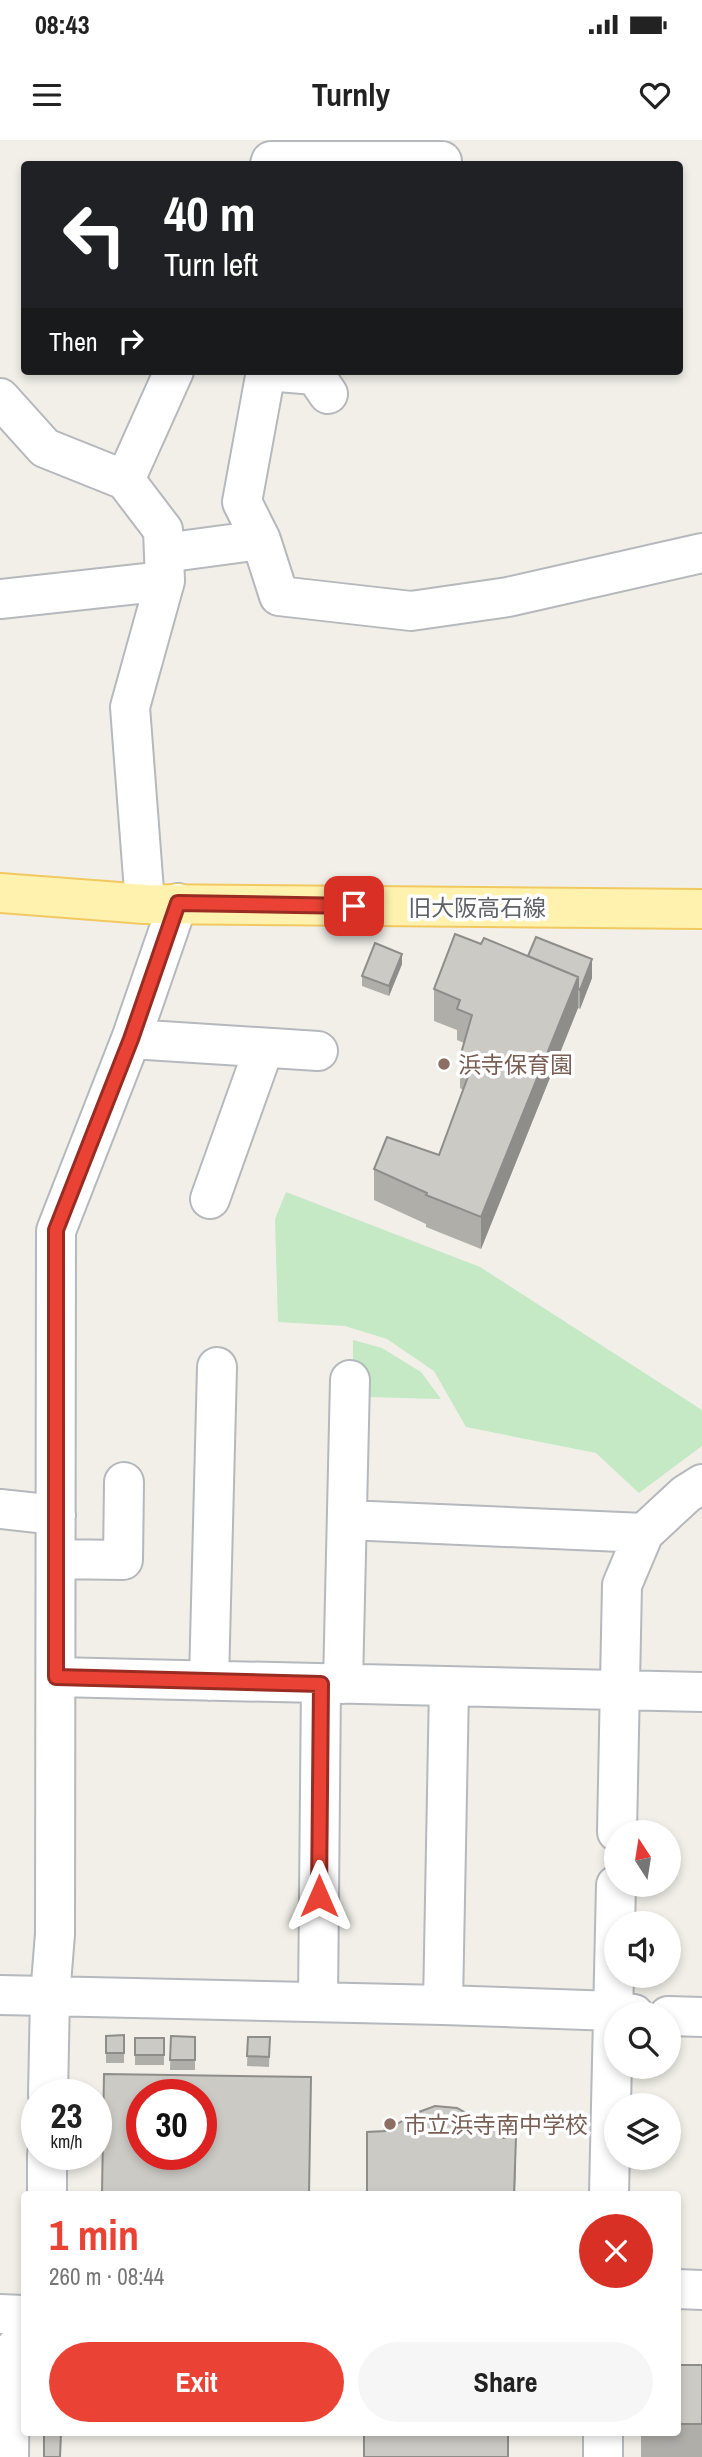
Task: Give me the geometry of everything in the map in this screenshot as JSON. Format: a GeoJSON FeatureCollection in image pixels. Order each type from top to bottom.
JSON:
{"type":"FeatureCollection","features":[{"type":"Feature","properties":{"kind":"main road","name":"旧大阪高石線"},"geometry":{"type":"LineString","coordinates":[[0,893],[161,903],[702,909]]}},
{"type":"Feature","properties":{"kind":"street"},"geometry":{"type":"LineString","coordinates":[[271,161],[442,161]]}},
{"type":"Feature","properties":{"kind":"street"},"geometry":{"type":"LineString","coordinates":[[125,480],[172,375]]}},
{"type":"Feature","properties":{"kind":"street"},"geometry":{"type":"LineString","coordinates":[[266,375],[242,502],[261,540],[279,596],[411,611],[508,597],[702,553]]}},
{"type":"Feature","properties":{"kind":"street"},"geometry":{"type":"LineString","coordinates":[[315,375],[328,394]]}},
{"type":"Feature","properties":{"kind":"street"},"geometry":{"type":"LineString","coordinates":[[2,408],[46,448],[125,480],[163,530],[164,567],[130,707],[161,903],[131,1039],[56,1230],[55,1934],[50,1996],[48,2079]]}},
{"type":"Feature","properties":{"kind":"street"},"geometry":{"type":"LineString","coordinates":[[0,599],[164,567],[261,540]]}},
{"type":"Feature","properties":{"kind":"street"},"geometry":{"type":"LineString","coordinates":[[131,1039],[318,1052]]}},
{"type":"Feature","properties":{"kind":"street"},"geometry":{"type":"LineString","coordinates":[[209,1199],[264,1048]]}},
{"type":"Feature","properties":{"kind":"street"},"geometry":{"type":"LineString","coordinates":[[209,1681],[216,1367]]}},
{"type":"Feature","properties":{"kind":"street"},"geometry":{"type":"LineString","coordinates":[[318,2002],[332,1684],[348,1520],[350,1380]]}},
{"type":"Feature","properties":{"kind":"street"},"geometry":{"type":"LineString","coordinates":[[56,1559],[123,1560],[124,1482]]}},
{"type":"Feature","properties":{"kind":"street"},"geometry":{"type":"LineString","coordinates":[[617,1820],[622,1585],[644,1533],[686,1494],[702,1484]]}},
{"type":"Feature","properties":{"kind":"street"},"geometry":{"type":"LineString","coordinates":[[0,1510],[56,1515]]}},
{"type":"Feature","properties":{"kind":"street"},"geometry":{"type":"LineString","coordinates":[[348,1520],[644,1533]]}},
{"type":"Feature","properties":{"kind":"street"},"geometry":{"type":"LineString","coordinates":[[56,1677],[702,1692]]}},
{"type":"Feature","properties":{"kind":"street"},"geometry":{"type":"LineString","coordinates":[[443,2005],[449,1687]]}},
{"type":"Feature","properties":{"kind":"street"},"geometry":{"type":"LineString","coordinates":[[617,1897],[623,2002]]}},
{"type":"Feature","properties":{"kind":"street"},"geometry":{"type":"LineString","coordinates":[[0,1995],[604,2011]]}},
{"type":"Feature","properties":{"kind":"street"},"geometry":{"type":"LineString","coordinates":[[681,2016],[702,2017]]}},
{"type":"Feature","properties":{"kind":"street"},"geometry":{"type":"LineString","coordinates":[[609,2191],[618,2079]]}},
{"type":"Feature","properties":{"kind":"street"},"geometry":{"type":"LineString","coordinates":[[47,2170],[47,2191]]}},
{"type":"Feature","properties":{"kind":"street"},"geometry":{"type":"LineString","coordinates":[[681,2289],[702,2290]]}},
{"type":"Feature","properties":{"kind":"street"},"geometry":{"type":"LineString","coordinates":[[0,2314],[21,2315]]}},
{"type":"Feature","properties":{"kind":"street"},"geometry":{"type":"LineString","coordinates":[[9,2457],[10,2354],[21,2341]]}},
{"type":"Feature","properties":{"kind":"street"},"geometry":{"type":"LineString","coordinates":[[603,2436],[603,2457]]}},
{"type":"Feature","properties":{"kind":"green space"},"geometry":{"type":"Polygon","coordinates":[[[286,1192],[480,1267],[702,1410],[702,1446],[639,1493],[596,1453],[466,1427],[434,1371],[387,1339],[345,1326],[278,1322],[275,1219],[286,1192]]]}},
{"type":"Feature","properties":{"kind":"green space"},"geometry":{"type":"Polygon","coordinates":[[[353,1340],[382,1348],[421,1372],[441,1399],[365,1397],[353,1370],[353,1340]]]}},
{"type":"Feature","properties":{"kind":"building"},"geometry":{"type":"Polygon","coordinates":[[[455,934],[481,944],[484,938],[578,977],[481,1217],[426,1195],[427,1193],[374,1169],[387,1137],[439,1155],[473,1063],[460,1057],[472,1015],[457,1009],[460,1000],[434,989],[455,934]]]}},
{"type":"Feature","properties":{"kind":"building"},"geometry":{"type":"Polygon","coordinates":[[[536,937],[592,959],[580,990],[578,977],[528,956],[536,937]]]}},
{"type":"Feature","properties":{"kind":"building"},"geometry":{"type":"Polygon","coordinates":[[[375,943],[402,954],[389,986],[362,976],[375,943]]]}},
{"type":"Feature","properties":{"kind":"building"},"geometry":{"type":"Polygon","coordinates":[[[124,2035],[124,2053],[106,2053],[106,2036],[124,2035]]]}},
{"type":"Feature","properties":{"kind":"building"},"geometry":{"type":"Polygon","coordinates":[[[171,2036],[195,2037],[195,2060],[170,2060],[171,2036]]]}},
{"type":"Feature","properties":{"kind":"building"},"geometry":{"type":"Polygon","coordinates":[[[248,2037],[270,2037],[269,2057],[247,2056],[248,2037]]]}},
{"type":"Feature","properties":{"kind":"building"},"geometry":{"type":"Polygon","coordinates":[[[135,2038],[164,2038],[164,2055],[135,2055],[135,2038]]]}},
{"type":"Feature","properties":{"kind":"building"},"geometry":{"type":"Polygon","coordinates":[[[104,2074],[311,2077],[309,2191],[102,2191],[102,2170],[112,2170],[112,2079],[104,2079],[104,2074]]]}},
{"type":"Feature","properties":{"kind":"building"},"geometry":{"type":"Polygon","coordinates":[[[435,2106],[457,2108],[483,2125],[499,2128],[503,2138],[516,2137],[514,2191],[367,2191],[367,2132],[385,2131],[384,2125],[397,2124],[435,2106]]]}},
{"type":"Feature","properties":{"kind":"building"},"geometry":{"type":"Polygon","coordinates":[[[681,2365],[702,2365],[702,2424],[681,2424],[681,2365]]]}},
{"type":"Feature","properties":{"kind":"building"},"geometry":{"type":"Polygon","coordinates":[[[44,2436],[61,2436],[60,2457],[44,2457],[44,2436]]]}},
{"type":"Feature","properties":{"kind":"building"},"geometry":{"type":"Polygon","coordinates":[[[364,2436],[508,2436],[508,2457],[364,2457],[364,2436]]]}},
{"type":"Feature","properties":{"kind":"place","name":"浜寺保育園"},"geometry":{"type":"Point","coordinates":[444,1064]}},
{"type":"Feature","properties":{"kind":"place","name":"市立浜寺南中学校"},"geometry":{"type":"Point","coordinates":[390,2124]}},
{"type":"Feature","properties":{"kind":"route"},"geometry":{"type":"LineString","coordinates":[[319,1896],[321,1684],[56,1677],[56,1230],[131,1039],[178,903],[354,906]]}}]}
